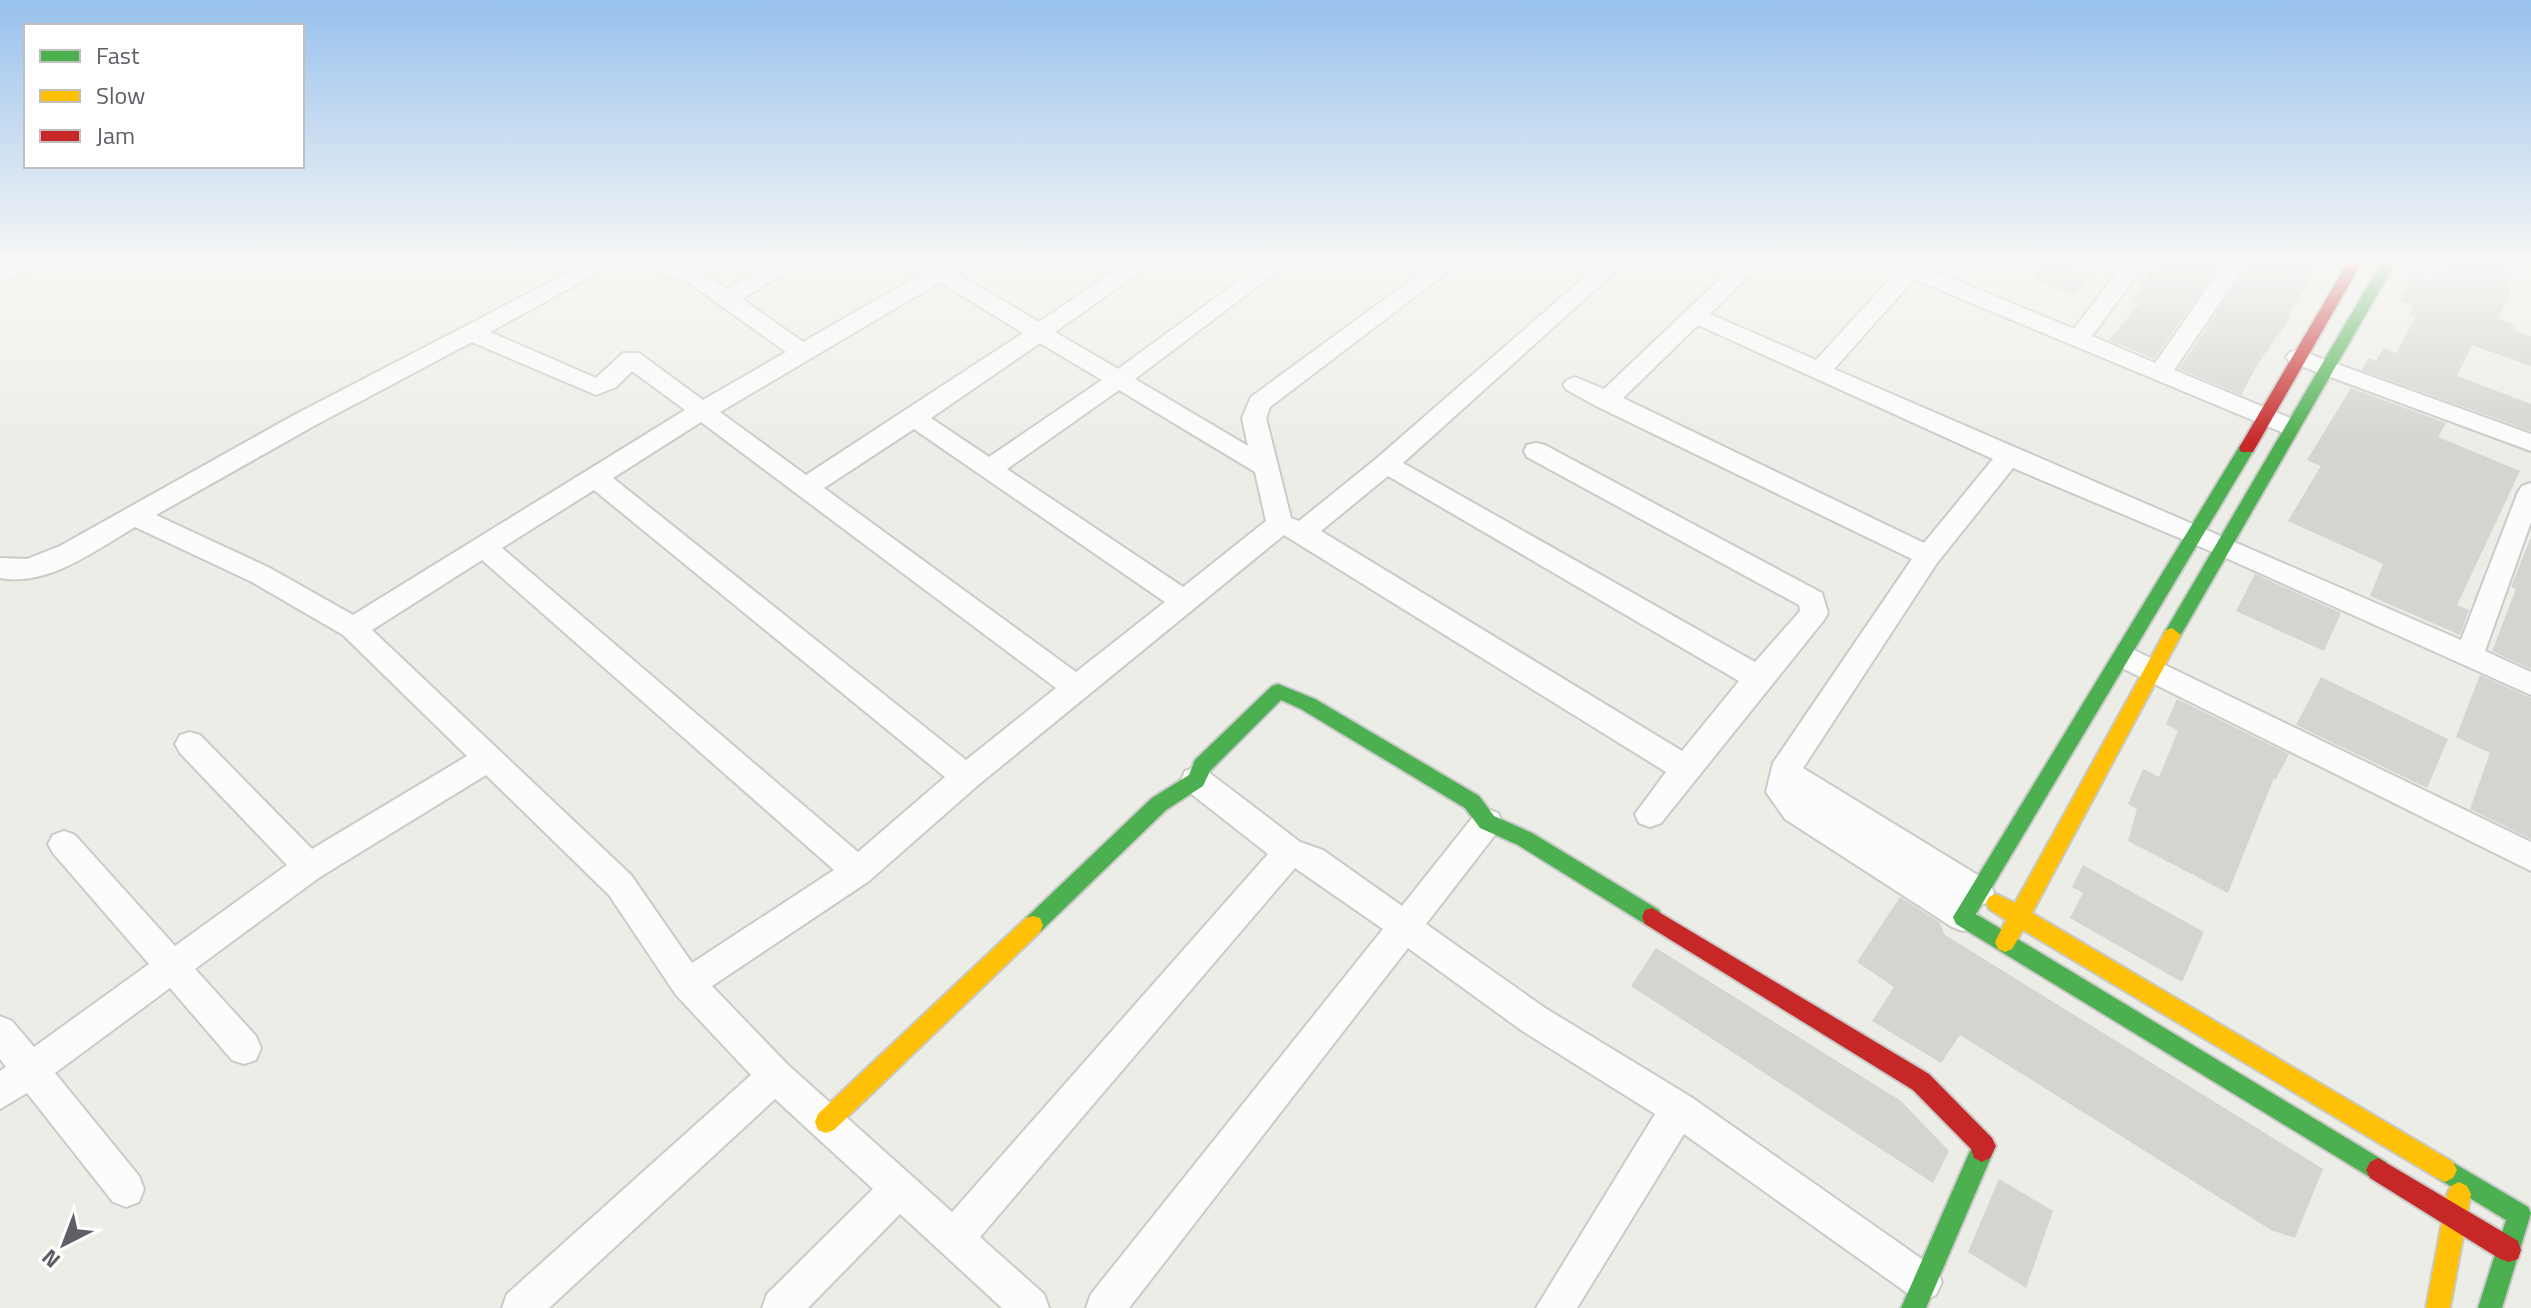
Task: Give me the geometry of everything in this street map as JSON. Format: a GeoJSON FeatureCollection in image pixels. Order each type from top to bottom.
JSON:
{"type":"FeatureCollection","features":[{"type":"Feature","properties":{"kind":"main road"},"geometry":{"type":"LineString","coordinates":[[1971,905],[2196,534],[2320,321]]}},
{"type":"Feature","properties":{"kind":"main road"},"geometry":{"type":"LineString","coordinates":[[2005,942],[2151,670],[2353,321]]}},
{"type":"Feature","properties":{"kind":"main road"},"geometry":{"type":"LineString","coordinates":[[826,1122],[1159,804],[1196,780],[1202,766],[1278,691],[1308,704],[1472,802],[1487,822],[1525,839],[1921,1082],[1984,1146],[1918,1295]]}},
{"type":"Feature","properties":{"kind":"main road"},"geometry":{"type":"LineString","coordinates":[[1971,905],[2019,917],[2463,1181],[2523,1238]]}},
{"type":"Feature","properties":{"kind":"main road"},"geometry":{"type":"LineString","coordinates":[[1971,905],[2005,942],[2453,1217],[2523,1238]]}},
{"type":"Feature","properties":{"kind":"main road"},"geometry":{"type":"LineString","coordinates":[[2438,1308],[2453,1217],[2463,1181]]}},
{"type":"Feature","properties":{"kind":"main road"},"geometry":{"type":"LineString","coordinates":[[2490,1308],[2523,1238]]}},
{"type":"Feature","properties":{"kind":"street"},"geometry":{"type":"LineString","coordinates":[[0,568],[12,571],[40,566],[494,321]]}},
{"type":"Feature","properties":{"kind":"street"},"geometry":{"type":"LineString","coordinates":[[759,321],[803,353]]}},
{"type":"Feature","properties":{"kind":"street"},"geometry":{"type":"LineString","coordinates":[[353,628],[700,412],[858,321]]}},
{"type":"Feature","properties":{"kind":"street"},"geometry":{"type":"LineString","coordinates":[[1019,321],[1264,466]]}},
{"type":"Feature","properties":{"kind":"street"},"geometry":{"type":"LineString","coordinates":[[806,487],[914,418],[1053,321]]}},
{"type":"Feature","properties":{"kind":"street"},"geometry":{"type":"LineString","coordinates":[[988,470],[1198,321]]}},
{"type":"Feature","properties":{"kind":"street"},"geometry":{"type":"LineString","coordinates":[[1370,321],[1259,403],[1254,418],[1264,466],[1292,528],[1688,770]]}},
{"type":"Feature","properties":{"kind":"street"},"geometry":{"type":"LineString","coordinates":[[688,984],[858,871],[966,777],[1184,601],[1386,464],[1548,321]]}},
{"type":"Feature","properties":{"kind":"street"},"geometry":{"type":"LineString","coordinates":[[1606,401],[1691,321]]}},
{"type":"Feature","properties":{"kind":"street"},"geometry":{"type":"LineString","coordinates":[[1708,321],[2009,456],[2224,546],[2531,684]]}},
{"type":"Feature","properties":{"kind":"street"},"geometry":{"type":"LineString","coordinates":[[1820,370],[1864,321]]}},
{"type":"Feature","properties":{"kind":"street"},"geometry":{"type":"LineString","coordinates":[[2041,321],[2290,428]]}},
{"type":"Feature","properties":{"kind":"street"},"geometry":{"type":"LineString","coordinates":[[2079,338],[2092,321]]}},
{"type":"Feature","properties":{"kind":"street"},"geometry":{"type":"LineString","coordinates":[[2161,372],[2196,321]]}},
{"type":"Feature","properties":{"kind":"street"},"geometry":{"type":"LineString","coordinates":[[471,333],[596,387],[608,382],[631,358],[1076,688]]}},
{"type":"Feature","properties":{"kind":"street"},"geometry":{"type":"LineString","coordinates":[[2298,357],[2531,443]]}},
{"type":"Feature","properties":{"kind":"street"},"geometry":{"type":"LineString","coordinates":[[1575,385],[1928,556]]}},
{"type":"Feature","properties":{"kind":"street"},"geometry":{"type":"LineString","coordinates":[[914,418],[1184,601]]}},
{"type":"Feature","properties":{"kind":"street"},"geometry":{"type":"LineString","coordinates":[[1536,451],[1812,600],[1814,613],[1650,814]]}},
{"type":"Feature","properties":{"kind":"street"},"geometry":{"type":"LineString","coordinates":[[1971,905],[1796,810],[1781,792],[1784,772],[1928,556],[2009,456]]}},
{"type":"Feature","properties":{"kind":"street"},"geometry":{"type":"LineString","coordinates":[[1386,464],[1758,678]]}},
{"type":"Feature","properties":{"kind":"street"},"geometry":{"type":"LineString","coordinates":[[596,478],[966,777]]}},
{"type":"Feature","properties":{"kind":"street"},"geometry":{"type":"LineString","coordinates":[[2469,656],[2519,551],[2531,492]]}},
{"type":"Feature","properties":{"kind":"street"},"geometry":{"type":"LineString","coordinates":[[134,516],[261,575],[353,628],[620,885],[688,984],[775,1076],[1030,1308]]}},
{"type":"Feature","properties":{"kind":"street"},"geometry":{"type":"LineString","coordinates":[[485,548],[858,871]]}},
{"type":"Feature","properties":{"kind":"street"},"geometry":{"type":"LineString","coordinates":[[2122,655],[2531,857]]}},
{"type":"Feature","properties":{"kind":"street"},"geometry":{"type":"LineString","coordinates":[[190,744],[309,867]]}},
{"type":"Feature","properties":{"kind":"street"},"geometry":{"type":"LineString","coordinates":[[0,1092],[309,867],[487,759]]}},
{"type":"Feature","properties":{"kind":"street"},"geometry":{"type":"LineString","coordinates":[[1196,780],[1289,852],[1312,860],[1533,1019],[1679,1109],[1918,1295]]}},
{"type":"Feature","properties":{"kind":"street"},"geometry":{"type":"LineString","coordinates":[[1105,1308],[1487,822]]}},
{"type":"Feature","properties":{"kind":"street"},"geometry":{"type":"LineString","coordinates":[[64,844],[244,1048]]}},
{"type":"Feature","properties":{"kind":"street"},"geometry":{"type":"LineString","coordinates":[[954,1239],[1289,852]]}},
{"type":"Feature","properties":{"kind":"street"},"geometry":{"type":"LineString","coordinates":[[0,1032],[126,1189]]}},
{"type":"Feature","properties":{"kind":"street"},"geometry":{"type":"LineString","coordinates":[[521,1308],[775,1076]]}},
{"type":"Feature","properties":{"kind":"street"},"geometry":{"type":"LineString","coordinates":[[1555,1308],[1679,1109]]}},
{"type":"Feature","properties":{"kind":"street"},"geometry":{"type":"LineString","coordinates":[[781,1308],[899,1189]]}},
{"type":"Feature","properties":{"kind":"building"},"geometry":{"type":"Polygon","coordinates":[[[2125,321],[2180,321],[2154,359],[2109,340],[2125,321]]]}},
{"type":"Feature","properties":{"kind":"building"},"geometry":{"type":"Polygon","coordinates":[[[2211,321],[2288,321],[2259,362],[2241,395],[2179,369],[2211,321]]]}},
{"type":"Feature","properties":{"kind":"building"},"geometry":{"type":"Polygon","coordinates":[[[2413,321],[2504,321],[2516,325],[2514,330],[2531,336],[2531,366],[2472,345],[2457,376],[2531,404],[2531,431],[2361,370],[2369,358],[2376,361],[2383,348],[2396,353],[2413,321]]]}},
{"type":"Feature","properties":{"kind":"building"},"geometry":{"type":"Polygon","coordinates":[[[2351,388],[2446,423],[2438,437],[2520,471],[2457,605],[2469,610],[2460,635],[2370,596],[2383,564],[2288,521],[2321,466],[2307,460],[2351,388]]]}},
{"type":"Feature","properties":{"kind":"building"},"geometry":{"type":"Polygon","coordinates":[[[2530,539],[2531,669],[2492,651],[2516,589],[2511,587],[2530,539]]]}},
{"type":"Feature","properties":{"kind":"building"},"geometry":{"type":"Polygon","coordinates":[[[2255,574],[2341,613],[2324,651],[2236,611],[2255,574]]]}},
{"type":"Feature","properties":{"kind":"building"},"geometry":{"type":"Polygon","coordinates":[[[2480,675],[2531,698],[2531,839],[2470,809],[2490,753],[2456,737],[2480,675]]]}},
{"type":"Feature","properties":{"kind":"building"},"geometry":{"type":"Polygon","coordinates":[[[2321,677],[2448,739],[2427,788],[2296,725],[2321,677]]]}},
{"type":"Feature","properties":{"kind":"building"},"geometry":{"type":"Polygon","coordinates":[[[2177,699],[2289,754],[2274,778],[2228,893],[2128,841],[2137,809],[2128,804],[2143,769],[2159,777],[2178,731],[2166,724],[2177,699]]]}},
{"type":"Feature","properties":{"kind":"building"},"geometry":{"type":"Polygon","coordinates":[[[2083,865],[2204,932],[2182,982],[2070,918],[2083,893],[2072,887],[2083,865]]]}},
{"type":"Feature","properties":{"kind":"building"},"geometry":{"type":"Polygon","coordinates":[[[1900,897],[1939,922],[1945,935],[2323,1169],[2295,1238],[2271,1230],[1960,1035],[1941,1063],[1872,1021],[1894,987],[1857,962],[1900,897]]]}},
{"type":"Feature","properties":{"kind":"building"},"geometry":{"type":"Polygon","coordinates":[[[1656,948],[1901,1101],[1949,1151],[1933,1183],[1631,986],[1656,948]]]}},
{"type":"Feature","properties":{"kind":"building"},"geometry":{"type":"Polygon","coordinates":[[[1999,1179],[2053,1211],[2026,1288],[1968,1252],[1999,1179]]]}},
{"type":"Feature","properties":{"kind":"traffic: fast"},"geometry":{"type":"LineString","coordinates":[[2172,635],[2355,321]]}},
{"type":"Feature","properties":{"kind":"traffic: fast"},"geometry":{"type":"LineString","coordinates":[[2247,448],[1963,917],[2378,1170]]}},
{"type":"Feature","properties":{"kind":"traffic: fast"},"geometry":{"type":"LineString","coordinates":[[1033,925],[1159,804],[1196,780],[1202,766],[1278,691],[1308,704],[1472,802],[1487,822],[1525,839],[1652,917]]}},
{"type":"Feature","properties":{"kind":"traffic: fast"},"geometry":{"type":"LineString","coordinates":[[1913,1308],[1982,1150]]}},
{"type":"Feature","properties":{"kind":"traffic: fast"},"geometry":{"type":"LineString","coordinates":[[2445,1170],[2520,1215],[2490,1308]]}},
{"type":"Feature","properties":{"kind":"traffic: slow"},"geometry":{"type":"LineString","coordinates":[[2005,942],[2172,635]]}},
{"type":"Feature","properties":{"kind":"traffic: slow"},"geometry":{"type":"LineString","coordinates":[[1996,903],[2445,1170]]}},
{"type":"Feature","properties":{"kind":"traffic: slow"},"geometry":{"type":"LineString","coordinates":[[826,1122],[1033,925]]}},
{"type":"Feature","properties":{"kind":"traffic: slow"},"geometry":{"type":"LineString","coordinates":[[2438,1308],[2459,1194]]}},
{"type":"Feature","properties":{"kind":"traffic: jam"},"geometry":{"type":"LineString","coordinates":[[2247,448],[2321,321]]}},
{"type":"Feature","properties":{"kind":"traffic: jam"},"geometry":{"type":"LineString","coordinates":[[1652,917],[1921,1082],[1984,1146],[1982,1150]]}},
{"type":"Feature","properties":{"kind":"traffic: jam"},"geometry":{"type":"LineString","coordinates":[[2378,1170],[2509,1250]]}}]}
